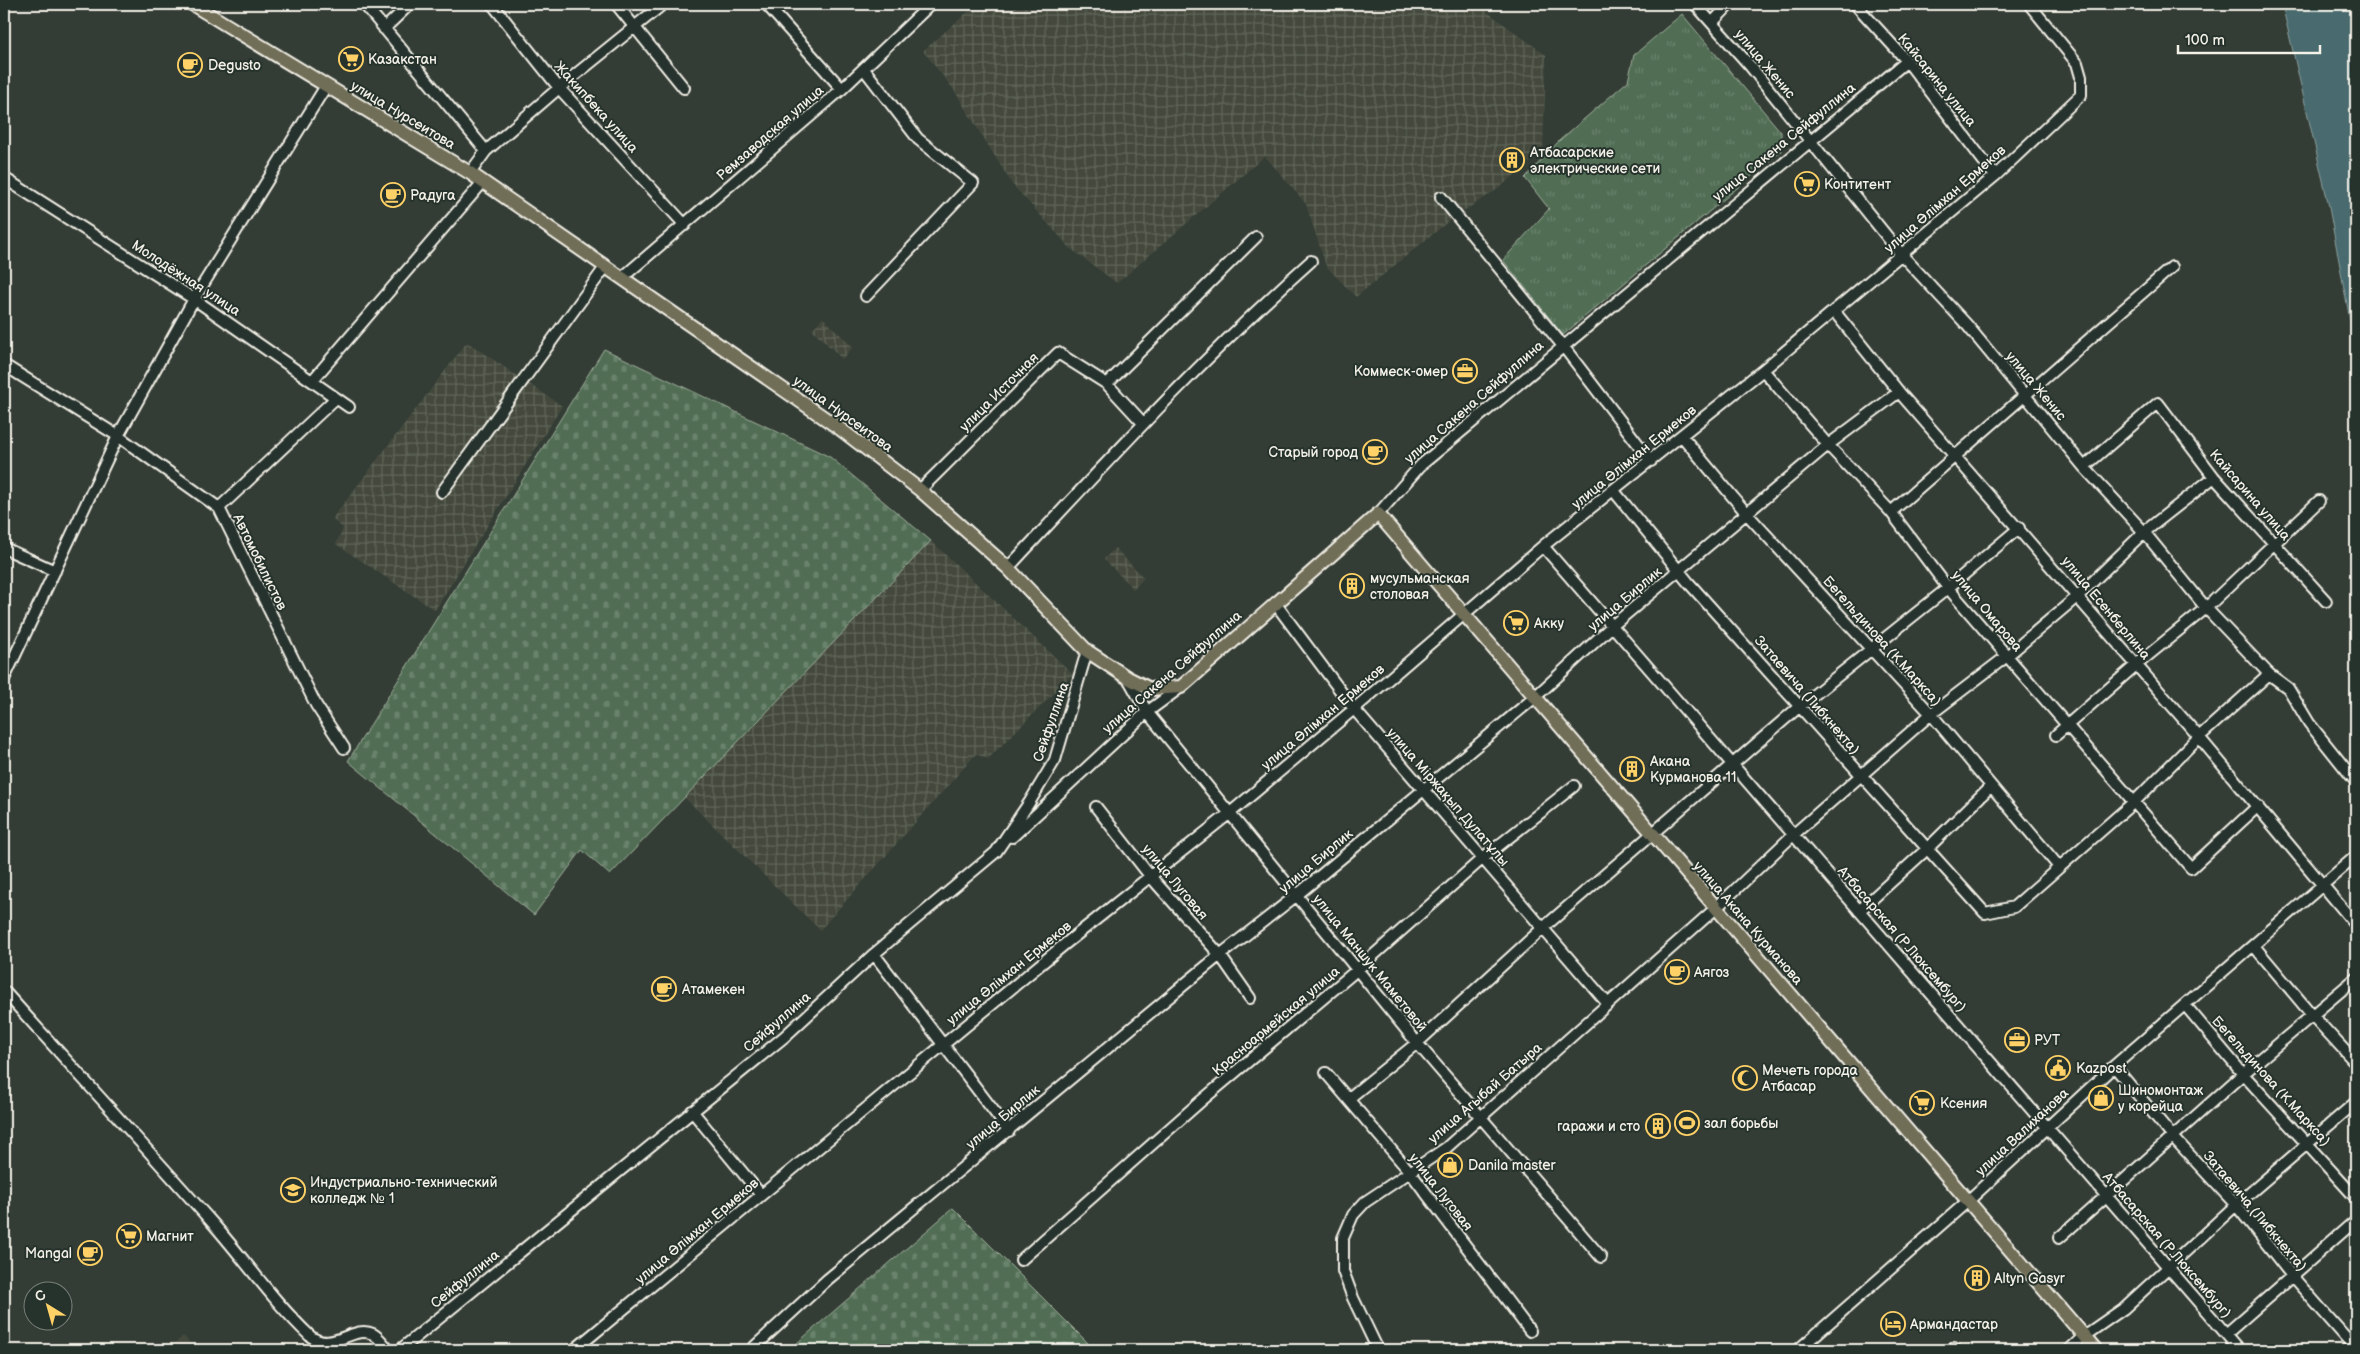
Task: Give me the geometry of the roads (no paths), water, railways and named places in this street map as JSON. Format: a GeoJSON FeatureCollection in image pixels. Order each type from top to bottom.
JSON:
{"type":"FeatureCollection","features":[{"type":"Feature","properties":{"kind":"main road","name":"улица Нурсеитова"},"geometry":{"type":"LineString","coordinates":[[192,4],[470,173],[839,428],[920,490],[1008,568],[1088,651],[1128,678],[1150,689],[1181,687]]}},
{"type":"Feature","properties":{"kind":"main road","name":"улица Сакена Сейфуллина"},"geometry":{"type":"LineString","coordinates":[[1181,687],[1378,514]]}},
{"type":"Feature","properties":{"kind":"main road","name":"улица Акана Курманова"},"geometry":{"type":"LineString","coordinates":[[1378,514],[1534,698],[2096,1350]]}},
{"type":"Feature","properties":{"kind":"street","name":"улица Нурсеитова"},"geometry":{"type":"LineString","coordinates":[[364,4],[486,152]]}},
{"type":"Feature","properties":{"kind":"street"},"geometry":{"type":"LineString","coordinates":[[384,29],[410,4]]}},
{"type":"Feature","properties":{"kind":"street","name":"Жакипбека улица"},"geometry":{"type":"LineString","coordinates":[[492,4],[558,88],[685,225]]}},
{"type":"Feature","properties":{"kind":"street"},"geometry":{"type":"LineString","coordinates":[[616,4],[684,88]]}},
{"type":"Feature","properties":{"kind":"street"},"geometry":{"type":"LineString","coordinates":[[470,173],[486,152],[558,88],[663,4]]}},
{"type":"Feature","properties":{"kind":"street"},"geometry":{"type":"LineString","coordinates":[[766,4],[842,89]]}},
{"type":"Feature","properties":{"kind":"street","name":"Ремзаводская улица"},"geometry":{"type":"LineString","coordinates":[[622,277],[842,89],[931,4]]}},
{"type":"Feature","properties":{"kind":"street","name":"улица Женис"},"geometry":{"type":"LineString","coordinates":[[1695,4],[1810,140],[1901,254],[1967,325],[2084,467],[2144,532],[2206,608],[2269,674],[2288,688],[2308,723],[2356,782]]}},
{"type":"Feature","properties":{"kind":"street"},"geometry":{"type":"LineString","coordinates":[[1712,23],[1730,4]]}},
{"type":"Feature","properties":{"kind":"street","name":"Кайсарина улица"},"geometry":{"type":"LineString","coordinates":[[1855,4],[1907,61],[1995,176]]}},
{"type":"Feature","properties":{"kind":"street","name":"улица Әлімхан Ермеков"},"geometry":{"type":"LineString","coordinates":[[574,1350],[942,1045],[1230,813],[1354,709],[1542,546],[1614,491],[1763,370],[1995,176],[2081,95],[2081,77],[2077,63],[2029,4]]}},
{"type":"Feature","properties":{"kind":"street","name":"улица Сакена Сейфуллина"},"geometry":{"type":"LineString","coordinates":[[1378,514],[1421,465],[1907,61]]}},
{"type":"Feature","properties":{"kind":"street"},"geometry":{"type":"LineString","coordinates":[[864,69],[918,139],[973,183],[866,296]]}},
{"type":"Feature","properties":{"kind":"street"},"geometry":{"type":"LineString","coordinates":[[4,679],[118,436],[194,299],[326,86]]}},
{"type":"Feature","properties":{"kind":"street","name":"Молодёжная улица"},"geometry":{"type":"LineString","coordinates":[[4,178],[194,299],[349,407]]}},
{"type":"Feature","properties":{"kind":"street"},"geometry":{"type":"LineString","coordinates":[[312,381],[483,182]]}},
{"type":"Feature","properties":{"kind":"street"},"geometry":{"type":"LineString","coordinates":[[1441,197],[1563,346],[1651,461]]}},
{"type":"Feature","properties":{"kind":"street"},"geometry":{"type":"LineString","coordinates":[[1107,384],[1256,237]]}},
{"type":"Feature","properties":{"kind":"street"},"geometry":{"type":"LineString","coordinates":[[1008,568],[1144,424],[1260,307],[1311,261]]}},
{"type":"Feature","properties":{"kind":"street"},"geometry":{"type":"LineString","coordinates":[[442,492],[606,266]]}},
{"type":"Feature","properties":{"kind":"street"},"geometry":{"type":"LineString","coordinates":[[1891,512],[2172,267]]}},
{"type":"Feature","properties":{"kind":"street","name":"улица Есенберлина"},"geometry":{"type":"LineString","coordinates":[[1834,311],[1899,392],[2199,737],[2356,925]]}},
{"type":"Feature","properties":{"kind":"street","name":"улица Источная"},"geometry":{"type":"LineString","coordinates":[[920,490],[1058,354],[1107,384],[1144,424]]}},
{"type":"Feature","properties":{"kind":"street","name":"Автомобилистов"},"geometry":{"type":"LineString","coordinates":[[4,365],[118,436],[219,508],[316,705],[344,748]]}},
{"type":"Feature","properties":{"kind":"street","name":"улица Омарова"},"geometry":{"type":"LineString","coordinates":[[1763,370],[1828,445],[1891,512],[1948,588],[2192,868],[2258,806]]}},
{"type":"Feature","properties":{"kind":"street","name":"улица Бирлик"},"geometry":{"type":"LineString","coordinates":[[751,1350],[828,1279],[1220,955],[1297,895],[1534,698],[1612,626],[1828,445],[1899,392]]}},
{"type":"Feature","properties":{"kind":"street"},"geometry":{"type":"LineString","coordinates":[[219,508],[336,398]]}},
{"type":"Feature","properties":{"kind":"street","name":"Кайсарина улица"},"geometry":{"type":"LineString","coordinates":[[2084,467],[2158,403],[2214,478],[2326,601]]}},
{"type":"Feature","properties":{"kind":"street","name":"Бегельдинова (К.Маркса)"},"geometry":{"type":"LineString","coordinates":[[1682,436],[1747,514],[1931,714],[2059,867]]}},
{"type":"Feature","properties":{"kind":"street","name":"улица Агыбай Батыра"},"geometry":{"type":"LineString","coordinates":[[1378,1350],[1352,1298],[1343,1271],[1343,1238],[1353,1216],[1365,1202],[1446,1148],[1716,908],[1793,835],[1861,778],[1931,714],[2007,656],[2078,596],[2144,532],[2214,478]]}},
{"type":"Feature","properties":{"kind":"street","name":"Затаевича (Либкнехта)"},"geometry":{"type":"LineString","coordinates":[[1614,491],[1679,571],[1800,706],[1861,778],[1985,913],[2014,907],[2059,867]]}},
{"type":"Feature","properties":{"kind":"street"},"geometry":{"type":"LineString","coordinates":[[2056,734],[2206,608],[2319,501]]}},
{"type":"Feature","properties":{"kind":"street"},"geometry":{"type":"LineString","coordinates":[[1348,1099],[1417,1043],[1543,928],[1800,706],[1948,588],[2019,528]]}},
{"type":"Feature","properties":{"kind":"street","name":"Атбасарская (Р.Люксембург)"},"geometry":{"type":"LineString","coordinates":[[1542,546],[2240,1350]]}},
{"type":"Feature","properties":{"kind":"street"},"geometry":{"type":"LineString","coordinates":[[4,548],[54,571]]}},
{"type":"Feature","properties":{"kind":"street","name":"улица Міржақып Дулатұлы"},"geometry":{"type":"LineString","coordinates":[[1275,603],[1354,709],[1608,1004]]}},
{"type":"Feature","properties":{"kind":"street","name":"Сейфуллина"},"geometry":{"type":"LineString","coordinates":[[400,1350],[784,1037],[874,954],[996,852],[1055,760],[1088,651]]}},
{"type":"Feature","properties":{"kind":"street"},"geometry":{"type":"LineString","coordinates":[[2059,867],[2134,802],[2199,737],[2269,674]]}},
{"type":"Feature","properties":{"kind":"street","name":"улица Маншук Маметовой"},"geometry":{"type":"LineString","coordinates":[[1128,678],[1147,712],[1417,1043],[1601,1257]]}},
{"type":"Feature","properties":{"kind":"street","name":"улица Сакена Сейфуллина"},"geometry":{"type":"LineString","coordinates":[[996,852],[1072,779],[1147,712],[1181,687]]}},
{"type":"Feature","properties":{"kind":"street","name":"Красноармейская улица"},"geometry":{"type":"LineString","coordinates":[[1021,1260],[1201,1101],[1358,969],[1483,858],[1574,786]]}},
{"type":"Feature","properties":{"kind":"street"},"geometry":{"type":"LineString","coordinates":[[1859,911],[1927,849],[1991,786]]}},
{"type":"Feature","properties":{"kind":"street","name":"улица Луговая"},"geometry":{"type":"LineString","coordinates":[[1096,807],[1150,876],[1220,955],[1250,998]]}},
{"type":"Feature","properties":{"kind":"street","name":"улица Валиханова"},"geometry":{"type":"LineString","coordinates":[[1798,1350],[1968,1201],[2114,1066],[2356,856]]}},
{"type":"Feature","properties":{"kind":"street"},"geometry":{"type":"LineString","coordinates":[[2254,946],[2312,1015],[2356,1063]]}},
{"type":"Feature","properties":{"kind":"street"},"geometry":{"type":"LineString","coordinates":[[874,954],[1009,1131]]}},
{"type":"Feature","properties":{"kind":"street"},"geometry":{"type":"LineString","coordinates":[[2059,1238],[2243,1074],[2356,978]]}},
{"type":"Feature","properties":{"kind":"street"},"geometry":{"type":"LineString","coordinates":[[4,991],[209,1219],[278,1303],[311,1337],[319,1343],[336,1342],[363,1332],[374,1334],[389,1350]]}},
{"type":"Feature","properties":{"kind":"street","name":"Бегельдинова (К.Маркса)"},"geometry":{"type":"LineString","coordinates":[[2185,1005],[2243,1074],[2356,1198]]}},
{"type":"Feature","properties":{"kind":"street","name":"Затаевича (Либкнехта)"},"geometry":{"type":"LineString","coordinates":[[2114,1066],[2173,1137],[2236,1205],[2292,1276],[2352,1346]]}},
{"type":"Feature","properties":{"kind":"street","name":"улица Луговая"},"geometry":{"type":"LineString","coordinates":[[1326,1073],[1410,1172],[1530,1331]]}},
{"type":"Feature","properties":{"kind":"street"},"geometry":{"type":"LineString","coordinates":[[2069,1350],[2084,1336],[2124,1309],[2236,1205],[2356,1102]]}},
{"type":"Feature","properties":{"kind":"street"},"geometry":{"type":"LineString","coordinates":[[692,1111],[761,1195]]}},
{"type":"Feature","properties":{"kind":"street"},"geometry":{"type":"LineString","coordinates":[[2226,1334],[2356,1220]]}},
{"type":"Feature","properties":{"kind":"water"},"geometry":{"type":"Polygon","coordinates":[[[2282,4],[2353,4],[2356,28],[2356,352],[2328,202],[2282,4]]]}},
{"type":"Feature","properties":{"kind":"place","name":"Казакстан"},"geometry":{"type":"Point","coordinates":[351,59]}},
{"type":"Feature","properties":{"kind":"place","name":"Degusto"},"geometry":{"type":"Point","coordinates":[190,65]}},
{"type":"Feature","properties":{"kind":"place","name":"Атбасарские электрические сети"},"geometry":{"type":"Point","coordinates":[1512,160]}},
{"type":"Feature","properties":{"kind":"place","name":"Контитент"},"geometry":{"type":"Point","coordinates":[1807,184]}},
{"type":"Feature","properties":{"kind":"place","name":"Радуга"},"geometry":{"type":"Point","coordinates":[393,195]}},
{"type":"Feature","properties":{"kind":"place","name":"Коммеск-омер"},"geometry":{"type":"Point","coordinates":[1465,371]}},
{"type":"Feature","properties":{"kind":"place","name":"Старый город"},"geometry":{"type":"Point","coordinates":[1375,452]}},
{"type":"Feature","properties":{"kind":"place","name":"мусульманская столовая"},"geometry":{"type":"Point","coordinates":[1352,586]}},
{"type":"Feature","properties":{"kind":"place","name":"Акку"},"geometry":{"type":"Point","coordinates":[1516,623]}},
{"type":"Feature","properties":{"kind":"place","name":"Акана Курманова 11"},"geometry":{"type":"Point","coordinates":[1632,769]}},
{"type":"Feature","properties":{"kind":"place","name":"Аягоз"},"geometry":{"type":"Point","coordinates":[1677,972]}},
{"type":"Feature","properties":{"kind":"place","name":"Атамекен"},"geometry":{"type":"Point","coordinates":[664,989]}},
{"type":"Feature","properties":{"kind":"place","name":"РУТ"},"geometry":{"type":"Point","coordinates":[2017,1040]}},
{"type":"Feature","properties":{"kind":"place","name":"Kazpost"},"geometry":{"type":"Point","coordinates":[2058,1068]}},
{"type":"Feature","properties":{"kind":"place","name":"Мечеть города Атбасар"},"geometry":{"type":"Point","coordinates":[1745,1078]}},
{"type":"Feature","properties":{"kind":"place","name":"Шиномонтаж у корейца"},"geometry":{"type":"Point","coordinates":[2101,1098]}},
{"type":"Feature","properties":{"kind":"place","name":"Ксения"},"geometry":{"type":"Point","coordinates":[1922,1103]}},
{"type":"Feature","properties":{"kind":"place","name":"зал борьбы"},"geometry":{"type":"Point","coordinates":[1687,1123]}},
{"type":"Feature","properties":{"kind":"place","name":"гаражи и сто"},"geometry":{"type":"Point","coordinates":[1658,1126]}},
{"type":"Feature","properties":{"kind":"place","name":"Danila master"},"geometry":{"type":"Point","coordinates":[1450,1165]}},
{"type":"Feature","properties":{"kind":"place","name":"Индустриально-технический колледж № 1"},"geometry":{"type":"Point","coordinates":[293,1190]}},
{"type":"Feature","properties":{"kind":"place","name":"Магнит"},"geometry":{"type":"Point","coordinates":[129,1236]}},
{"type":"Feature","properties":{"kind":"place","name":"Mangal"},"geometry":{"type":"Point","coordinates":[90,1253]}},
{"type":"Feature","properties":{"kind":"place","name":"Altyn Gasyr"},"geometry":{"type":"Point","coordinates":[1977,1278]}},
{"type":"Feature","properties":{"kind":"place","name":"Армандастар"},"geometry":{"type":"Point","coordinates":[1893,1324]}}]}
